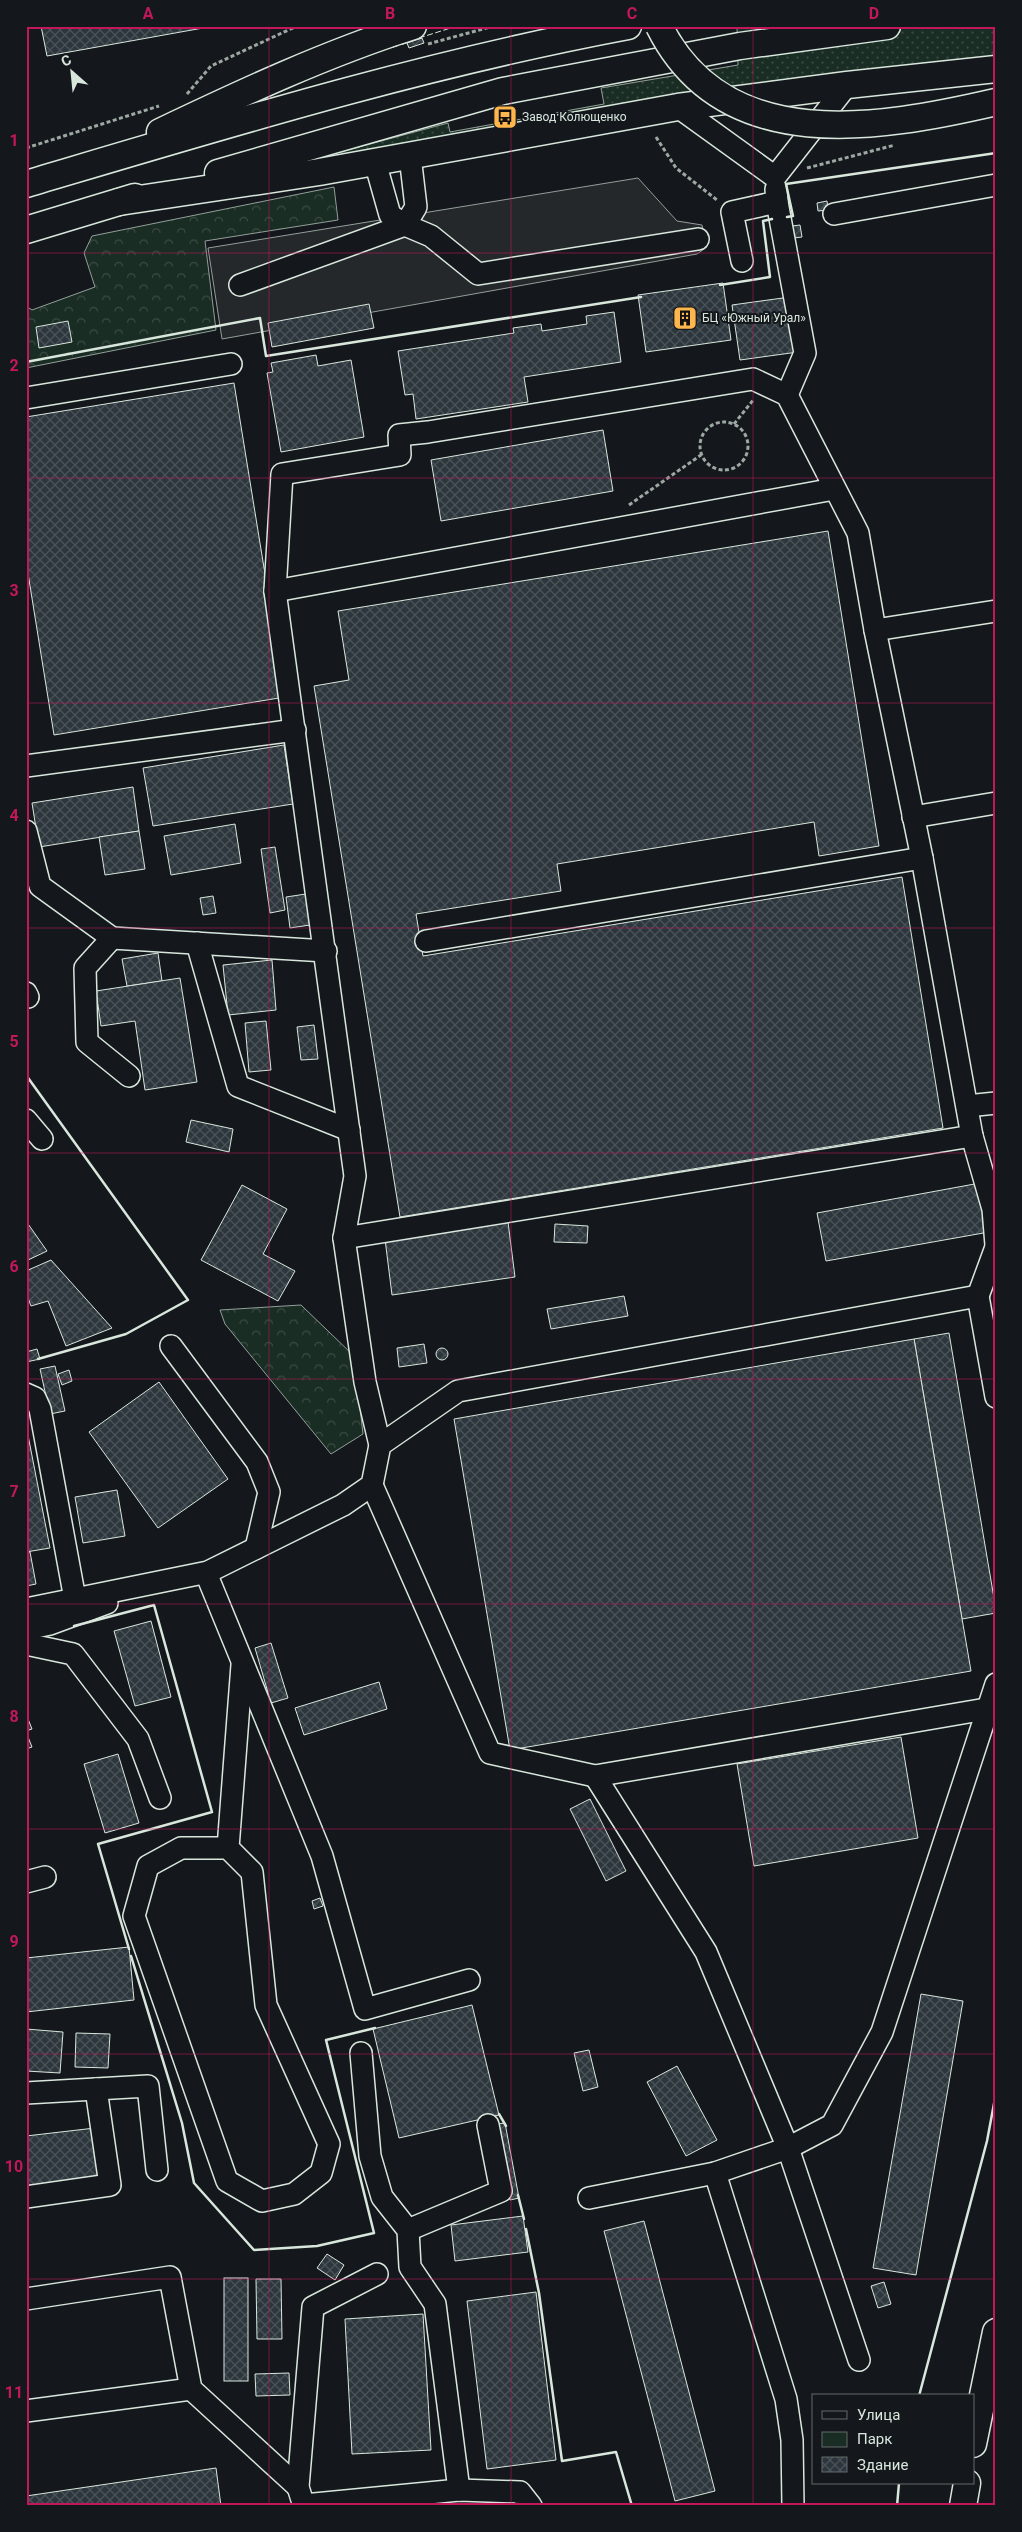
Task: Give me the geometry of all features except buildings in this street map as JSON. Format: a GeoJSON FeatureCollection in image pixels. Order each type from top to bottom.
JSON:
{"type":"FeatureCollection","features":[{"type":"Feature","properties":{"kind":"main road"},"geometry":{"type":"LineString","coordinates":[[26,184],[404,77],[471,60],[628,26]]}},
{"type":"Feature","properties":{"kind":"main road"},"geometry":{"type":"LineString","coordinates":[[659,26],[666,40],[698,80],[733,103],[774,118],[816,125],[863,125],[931,116],[996,102]]}},
{"type":"Feature","properties":{"kind":"main road"},"geometry":{"type":"LineString","coordinates":[[26,230],[503,91],[740,46],[887,26]]}},
{"type":"Feature","properties":{"kind":"main road"},"geometry":{"type":"LineString","coordinates":[[94,164],[239,94],[349,48],[418,36]]}},
{"type":"Feature","properties":{"kind":"main road"},"geometry":{"type":"LineString","coordinates":[[119,202],[375,162],[678,107],[847,84],[996,69]]}},
{"type":"Feature","properties":{"kind":"main road"},"geometry":{"type":"LineString","coordinates":[[974,2439],[996,2332]]}},
{"type":"Feature","properties":{"kind":"main road"},"geometry":{"type":"LineString","coordinates":[[963,2506],[966,2484]]}},
{"type":"Feature","properties":{"kind":"lane"},"geometry":{"type":"LineString","coordinates":[[787,395],[805,353],[777,202],[775,176],[847,84]]}},
{"type":"Feature","properties":{"kind":"lane"},"geometry":{"type":"LineString","coordinates":[[678,107],[775,176]]}},
{"type":"Feature","properties":{"kind":"lane"},"geometry":{"type":"LineString","coordinates":[[240,285],[405,226],[416,207],[410,156]]}},
{"type":"Feature","properties":{"kind":"lane"},"geometry":{"type":"LineString","coordinates":[[375,162],[390,215],[405,226],[432,236],[478,274],[698,239]]}},
{"type":"Feature","properties":{"kind":"lane"},"geometry":{"type":"LineString","coordinates":[[834,214],[996,185]]}},
{"type":"Feature","properties":{"kind":"lane"},"geometry":{"type":"LineString","coordinates":[[742,261],[732,212],[777,202]]}},
{"type":"Feature","properties":{"kind":"lane"},"geometry":{"type":"LineString","coordinates":[[26,398],[231,364]]}},
{"type":"Feature","properties":{"kind":"lane"},"geometry":{"type":"LineString","coordinates":[[986,1709],[595,1776],[490,1753],[372,1485],[380,1445],[365,1382],[344,1238],[355,1176],[326,950],[275,591],[282,474],[400,454],[399,435],[428,432],[753,379],[787,395],[858,533],[875,630],[922,858],[972,1136],[987,1158],[996,1246],[978,1296],[996,1396]]}},
{"type":"Feature","properties":{"kind":"lane"},"geometry":{"type":"LineString","coordinates":[[275,591],[834,489]]}},
{"type":"Feature","properties":{"kind":"lane"},"geometry":{"type":"LineString","coordinates":[[875,630],[996,612]]}},
{"type":"Feature","properties":{"kind":"lane"},"geometry":{"type":"LineString","coordinates":[[26,766],[295,730]]}},
{"type":"Feature","properties":{"kind":"lane"},"geometry":{"type":"LineString","coordinates":[[913,817],[996,803]]}},
{"type":"Feature","properties":{"kind":"lane"},"geometry":{"type":"LineString","coordinates":[[26,831],[30,872],[40,886],[112,938],[326,950]]}},
{"type":"Feature","properties":{"kind":"lane"},"geometry":{"type":"LineString","coordinates":[[426,940],[922,858]]}},
{"type":"Feature","properties":{"kind":"lane"},"geometry":{"type":"LineString","coordinates":[[112,938],[85,968],[87,1042],[129,1076]]}},
{"type":"Feature","properties":{"kind":"lane"},"geometry":{"type":"LineString","coordinates":[[197,943],[238,1086],[349,1130]]}},
{"type":"Feature","properties":{"kind":"lane"},"geometry":{"type":"LineString","coordinates":[[967,1106],[996,1103]]}},
{"type":"Feature","properties":{"kind":"lane"},"geometry":{"type":"LineString","coordinates":[[26,1120],[42,1139]]}},
{"type":"Feature","properties":{"kind":"lane"},"geometry":{"type":"LineString","coordinates":[[344,1238],[972,1136]]}},
{"type":"Feature","properties":{"kind":"lane"},"geometry":{"type":"LineString","coordinates":[[380,1445],[458,1391],[978,1296]]}},
{"type":"Feature","properties":{"kind":"lane"},"geometry":{"type":"LineString","coordinates":[[171,1346],[257,1462],[269,1492],[256,1548]]}},
{"type":"Feature","properties":{"kind":"lane"},"geometry":{"type":"LineString","coordinates":[[26,1394],[34,1398],[40,1409],[76,1599]]}},
{"type":"Feature","properties":{"kind":"lane"},"geometry":{"type":"LineString","coordinates":[[26,1609],[206,1573],[342,1505],[372,1485]]}},
{"type":"Feature","properties":{"kind":"lane"},"geometry":{"type":"LineString","coordinates":[[206,1573],[242,1665],[322,1856],[365,2009],[469,1980]]}},
{"type":"Feature","properties":{"kind":"lane"},"geometry":{"type":"LineString","coordinates":[[26,1629],[50,1624],[169,1580]]}},
{"type":"Feature","properties":{"kind":"lane"},"geometry":{"type":"LineString","coordinates":[[26,1644],[73,1654],[138,1739],[160,1798]]}},
{"type":"Feature","properties":{"kind":"lane"},"geometry":{"type":"LineString","coordinates":[[228,1848],[181,1848],[148,1866],[134,1916],[227,2181],[262,2201],[294,2194],[321,2173],[329,2144],[266,2005],[252,1872],[228,1848],[242,1665]]}},
{"type":"Feature","properties":{"kind":"lane"},"geometry":{"type":"LineString","coordinates":[[589,2198],[716,2172],[788,2148],[832,2125],[882,2032],[986,1709],[996,1684]]}},
{"type":"Feature","properties":{"kind":"lane"},"geometry":{"type":"LineString","coordinates":[[595,1776],[706,1952],[788,2148],[859,2360]]}},
{"type":"Feature","properties":{"kind":"lane"},"geometry":{"type":"LineString","coordinates":[[361,2053],[370,2156],[382,2197],[408,2230],[410,2267],[436,2304],[459,2490]]}},
{"type":"Feature","properties":{"kind":"lane"},"geometry":{"type":"LineString","coordinates":[[26,2093],[148,2086],[157,2170]]}},
{"type":"Feature","properties":{"kind":"lane"},"geometry":{"type":"LineString","coordinates":[[26,2197],[110,2185],[96,2089]]}},
{"type":"Feature","properties":{"kind":"lane"},"geometry":{"type":"LineString","coordinates":[[408,2230],[501,2191],[488,2125]]}},
{"type":"Feature","properties":{"kind":"lane"},"geometry":{"type":"LineString","coordinates":[[716,2172],[786,2398],[792,2440],[794,2506]]}},
{"type":"Feature","properties":{"kind":"lane"},"geometry":{"type":"LineString","coordinates":[[302,2499],[313,2307],[378,2274]]}},
{"type":"Feature","properties":{"kind":"lane"},"geometry":{"type":"LineString","coordinates":[[26,2299],[170,2277],[191,2389],[302,2499],[459,2490],[520,2492],[532,2506]]}},
{"type":"Feature","properties":{"kind":"lane"},"geometry":{"type":"LineString","coordinates":[[26,2411],[191,2389]]}},
{"type":"Feature","properties":{"kind":"path"},"geometry":{"type":"LineString","coordinates":[[183,98],[211,66],[297,26]]}},
{"type":"Feature","properties":{"kind":"path"},"geometry":{"type":"LineString","coordinates":[[418,36],[494,26]]}},
{"type":"Feature","properties":{"kind":"path"},"geometry":{"type":"LineString","coordinates":[[26,148],[165,104]]}},
{"type":"Feature","properties":{"kind":"path"},"geometry":{"type":"LineString","coordinates":[[656,137],[676,168],[732,212]]}},
{"type":"Feature","properties":{"kind":"path"},"geometry":{"type":"LineString","coordinates":[[775,176],[899,144]]}},
{"type":"Feature","properties":{"kind":"path"},"geometry":{"type":"LineString","coordinates":[[734,424],[765,384]]}},
{"type":"Feature","properties":{"kind":"path"},"geometry":{"type":"LineString","coordinates":[[726,422],[734,424],[741,429],[748,443],[745,458],[740,464],[726,470],[718,470],[711,467],[701,456],[701,439],[710,426],[726,422]]}},
{"type":"Feature","properties":{"kind":"path"},"geometry":{"type":"LineString","coordinates":[[627,507],[701,456]]}},
{"type":"Feature","properties":{"kind":"green space"},"geometry":{"type":"Polygon","coordinates":[[[737,26],[996,26],[996,56],[773,81],[333,156],[333,154],[448,123],[450,132],[604,104],[601,88],[738,65],[737,26]]]}},
{"type":"Feature","properties":{"kind":"green space"},"geometry":{"type":"Polygon","coordinates":[[[334,187],[338,220],[205,241],[216,330],[26,368],[26,306],[32,310],[95,287],[84,253],[92,236],[334,187]]]}},
{"type":"Feature","properties":{"kind":"green space"},"geometry":{"type":"Polygon","coordinates":[[[301,1305],[354,1356],[363,1434],[331,1454],[225,1324],[220,1310],[301,1305]]]}},
{"type":"Feature","properties":{"kind":"shaded area"},"geometry":{"type":"Polygon","coordinates":[[[638,178],[677,221],[702,225],[707,247],[697,254],[222,339],[208,248],[638,178]]]}},
{"type":"Feature","properties":{"kind":"fence"},"geometry":{"type":"LineString","coordinates":[[419,38],[457,26]]}},
{"type":"Feature","properties":{"kind":"fence"},"geometry":{"type":"LineString","coordinates":[[393,47],[410,42]]}},
{"type":"Feature","properties":{"kind":"wall"},"geometry":{"type":"LineString","coordinates":[[787,217],[793,216],[786,184],[996,153]]}},
{"type":"Feature","properties":{"kind":"wall"},"geometry":{"type":"LineString","coordinates":[[720,285],[770,277],[763,221],[772,219]]}},
{"type":"Feature","properties":{"kind":"wall"},"geometry":{"type":"LineString","coordinates":[[26,362],[260,318],[266,356],[641,297]]}},
{"type":"Feature","properties":{"kind":"wall"},"geometry":{"type":"LineString","coordinates":[[26,1075],[188,1300],[126,1334],[38,1359]]}},
{"type":"Feature","properties":{"kind":"wall"},"geometry":{"type":"LineString","coordinates":[[74,1626],[154,1605],[212,1812],[98,1844],[129,1949]]}},
{"type":"Feature","properties":{"kind":"wall"},"geometry":{"type":"LineString","coordinates":[[131,1956],[182,2123],[194,2183],[254,2250],[317,2246],[374,2233],[326,2040],[375,2028]]}},
{"type":"Feature","properties":{"kind":"wall"},"geometry":{"type":"LineString","coordinates":[[920,2394],[987,2141],[996,2093]]}},
{"type":"Feature","properties":{"kind":"wall"},"geometry":{"type":"LineString","coordinates":[[499,2114],[506,2126]]}},
{"type":"Feature","properties":{"kind":"wall"},"geometry":{"type":"LineString","coordinates":[[518,2195],[524,2219]]}},
{"type":"Feature","properties":{"kind":"wall"},"geometry":{"type":"LineString","coordinates":[[526,2229],[539,2293],[562,2461],[616,2452],[632,2506]]}},
{"type":"Feature","properties":{"kind":"wall"},"geometry":{"type":"LineString","coordinates":[[897,2506],[899,2484]]}},
{"type":"Feature","properties":{"kind":"place","name":"Завод Колющенко"},"geometry":{"type":"Point","coordinates":[505,117]}},
{"type":"Feature","properties":{"kind":"place","name":"БЦ «Южный Урал»"},"geometry":{"type":"Point","coordinates":[685,318]}}]}
